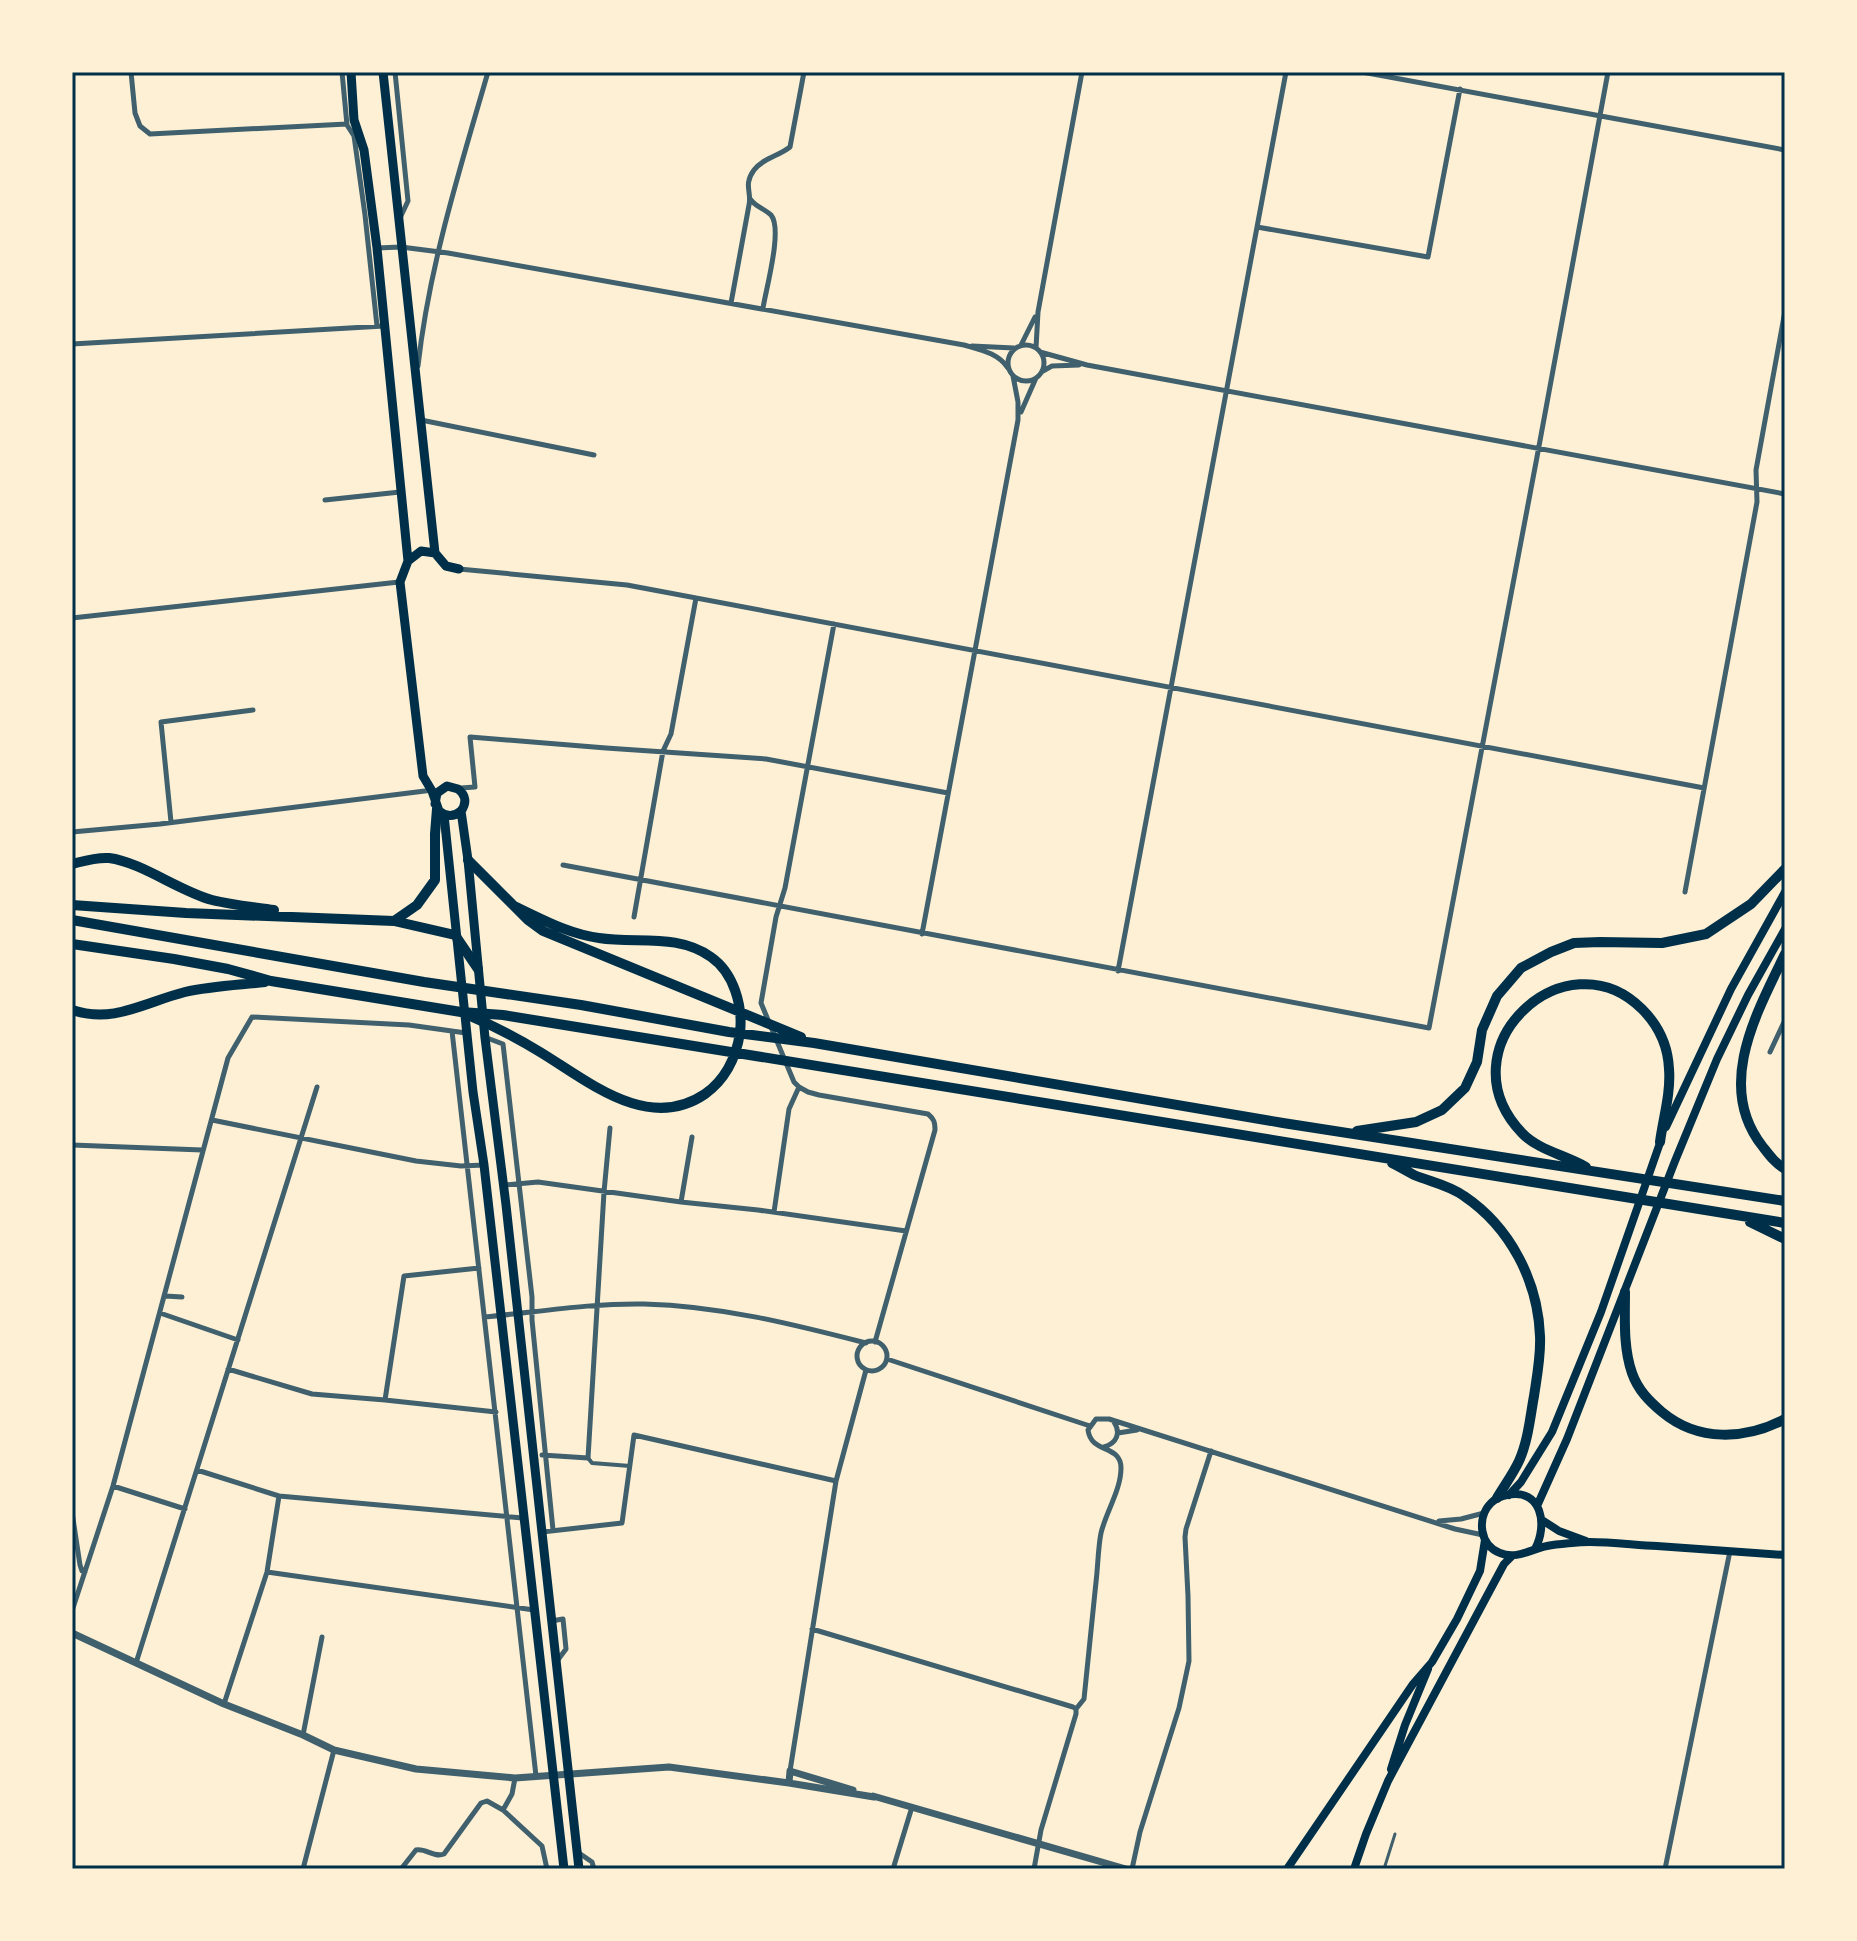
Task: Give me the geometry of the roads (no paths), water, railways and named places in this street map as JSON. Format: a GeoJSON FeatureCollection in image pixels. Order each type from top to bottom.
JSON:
{"type":"FeatureCollection","features":[{"type":"Feature","properties":{"kind":"highway"},"geometry":{"type":"LineString","coordinates":[[394,921],[417,905],[435,880],[435,834],[439,809]]}},
{"type":"Feature","properties":{"kind":"highway"},"geometry":{"type":"LineString","coordinates":[[72,864],[108,858],[214,900],[315,917]]}},
{"type":"Feature","properties":{"kind":"highway"},"geometry":{"type":"LineString","coordinates":[[468,860],[543,931],[814,1043]]}},
{"type":"Feature","properties":{"kind":"highway"},"geometry":{"type":"LineString","coordinates":[[1345,1132],[1416,1122],[1442,1110],[1465,1088],[1477,1062],[1482,1030],[1497,996],[1521,968],[1574,943],[1662,943],[1706,934],[1751,904],[1785,869]]}},
{"type":"Feature","properties":{"kind":"highway"},"geometry":{"type":"LineString","coordinates":[[74,906],[394,921],[455,935],[478,969]]}},
{"type":"Feature","properties":{"kind":"highway"},"geometry":{"type":"LineString","coordinates":[[461,1012],[520,1039],[611,1095],[631,1104],[652,1108],[664,1109],[690,1102],[713,1088],[732,1063],[741,1014],[734,989],[721,966],[710,956],[673,941],[620,941],[580,935],[514,906]]}},
{"type":"Feature","properties":{"kind":"highway"},"geometry":{"type":"LineString","coordinates":[[74,920],[424,982],[1785,1201]]}},
{"type":"Feature","properties":{"kind":"highway"},"geometry":{"type":"LineString","coordinates":[[72,944],[188,961],[271,981],[461,1012],[520,1018],[1785,1223]]}},
{"type":"Feature","properties":{"kind":"highway"},"geometry":{"type":"LineString","coordinates":[[1785,954],[1749,1038],[1741,1065],[1740,1088],[1746,1119],[1756,1139],[1776,1164],[1785,1169]]}},
{"type":"Feature","properties":{"kind":"highway"},"geometry":{"type":"LineString","coordinates":[[72,1010],[88,1015],[107,1015],[185,992],[271,981]]}},
{"type":"Feature","properties":{"kind":"highway"},"geometry":{"type":"LineString","coordinates":[[1595,1172],[1567,1156],[1537,1145],[1525,1136],[1499,1096],[1496,1066],[1504,1037],[1523,1009],[1551,991],[1567,986],[1603,987],[1622,994],[1651,1019],[1666,1052],[1669,1070],[1660,1142]]}},
{"type":"Feature","properties":{"kind":"highway"},"geometry":{"type":"LineString","coordinates":[[1384,1158],[1416,1175],[1449,1187],[1474,1204],[1510,1242],[1530,1279],[1538,1315],[1540,1358],[1524,1448],[1497,1498]]}},
{"type":"Feature","properties":{"kind":"highway"},"geometry":{"type":"LineString","coordinates":[[1741,1217],[1785,1239]]}},
{"type":"Feature","properties":{"kind":"highway"},"geometry":{"type":"LineString","coordinates":[[1625,1292],[1626,1340],[1633,1374],[1640,1390],[1668,1417],[1701,1433],[1716,1435],[1755,1431],[1785,1419]]}},
{"type":"Feature","properties":{"kind":"main road"},"geometry":{"type":"LineString","coordinates":[[351,72],[354,120],[364,150],[377,248],[380,326],[402,492],[408,561],[400,582],[423,776],[436,790],[439,809],[484,1165],[564,1869]]}},
{"type":"Feature","properties":{"kind":"main road"},"geometry":{"type":"LineString","coordinates":[[383,72],[435,553],[446,566],[459,569]]}},
{"type":"Feature","properties":{"kind":"main road"},"geometry":{"type":"LineString","coordinates":[[408,561],[421,551],[435,553]]}},
{"type":"Feature","properties":{"kind":"main road"},"geometry":{"type":"LineString","coordinates":[[436,790],[450,786],[458,789],[465,802],[461,811],[485,1038],[579,1869]]}},
{"type":"Feature","properties":{"kind":"main road"},"geometry":{"type":"LineString","coordinates":[[439,809],[453,816],[461,811]]}},
{"type":"Feature","properties":{"kind":"main road"},"geometry":{"type":"LineString","coordinates":[[1509,1495],[1521,1482],[1552,1432],[1601,1312],[1660,1142],[1731,989],[1785,892]]}},
{"type":"Feature","properties":{"kind":"main road"},"geometry":{"type":"LineString","coordinates":[[1537,1506],[1567,1439],[1717,1059],[1785,929]]}},
{"type":"Feature","properties":{"kind":"main road"},"geometry":{"type":"LineString","coordinates":[[1388,1781],[1405,1725],[1432,1662],[1479,1576],[1484,1556],[1481,1528],[1484,1513],[1492,1502],[1497,1498],[1519,1494],[1537,1506],[1542,1520],[1541,1539],[1535,1549]]}},
{"type":"Feature","properties":{"kind":"main road"},"geometry":{"type":"LineString","coordinates":[[1542,1520],[1559,1531],[1587,1542]]}},
{"type":"Feature","properties":{"kind":"main road"},"geometry":{"type":"LineString","coordinates":[[1484,1538],[1496,1552],[1512,1556],[1551,1545],[1587,1542],[1785,1555]]}},
{"type":"Feature","properties":{"kind":"main road"},"geometry":{"type":"LineString","coordinates":[[1354,1869],[1388,1781],[1504,1564],[1512,1556]]}},
{"type":"Feature","properties":{"kind":"main road"},"geometry":{"type":"LineString","coordinates":[[1287,1869],[1413,1684],[1432,1662]]}},
{"type":"Feature","properties":{"kind":"street"},"geometry":{"type":"LineString","coordinates":[[131,72],[135,113],[140,126],[150,134],[347,124]]}},
{"type":"Feature","properties":{"kind":"street"},"geometry":{"type":"LineString","coordinates":[[72,344],[380,326],[354,136],[347,124],[342,72]]}},
{"type":"Feature","properties":{"kind":"street"},"geometry":{"type":"LineString","coordinates":[[395,72],[408,201],[398,223]]}},
{"type":"Feature","properties":{"kind":"street"},"geometry":{"type":"LineString","coordinates":[[416,388],[423,323],[437,252],[488,72]]}},
{"type":"Feature","properties":{"kind":"street"},"geometry":{"type":"LineString","coordinates":[[763,308],[776,231],[769,212],[755,206],[751,200],[748,186],[754,169],[786,151],[792,143],[804,72]]}},
{"type":"Feature","properties":{"kind":"street"},"geometry":{"type":"LineString","coordinates":[[1041,372],[1044,362],[1038,350],[1038,312],[1082,72]]}},
{"type":"Feature","properties":{"kind":"street"},"geometry":{"type":"LineString","coordinates":[[1118,971],[1286,72]]}},
{"type":"Feature","properties":{"kind":"street"},"geometry":{"type":"LineString","coordinates":[[1362,72],[1785,150]]}},
{"type":"Feature","properties":{"kind":"street"},"geometry":{"type":"LineString","coordinates":[[563,865],[1429,1028],[1608,72]]}},
{"type":"Feature","properties":{"kind":"street"},"geometry":{"type":"LineString","coordinates":[[1257,227],[1428,257],[1460,89]]}},
{"type":"Feature","properties":{"kind":"street"},"geometry":{"type":"LineString","coordinates":[[731,303],[751,200]]}},
{"type":"Feature","properties":{"kind":"street"},"geometry":{"type":"LineString","coordinates":[[377,248],[401,247],[437,252],[964,345],[994,354],[1004,362],[1013,376],[1018,420]]}},
{"type":"Feature","properties":{"kind":"street"},"geometry":{"type":"LineString","coordinates":[[1685,892],[1757,502],[1756,470],[1785,311]]}},
{"type":"Feature","properties":{"kind":"street"},"geometry":{"type":"LineString","coordinates":[[1008,368],[1009,357],[1038,312]]}},
{"type":"Feature","properties":{"kind":"street"},"geometry":{"type":"LineString","coordinates":[[410,323],[423,323]]}},
{"type":"Feature","properties":{"kind":"street"},"geometry":{"type":"LineString","coordinates":[[964,345],[1026,345],[1084,364],[1785,494]]}},
{"type":"Feature","properties":{"kind":"street"},"geometry":{"type":"LineString","coordinates":[[922,934],[1018,420],[1026,397],[1041,372],[1052,366],[1084,364]]}},
{"type":"Feature","properties":{"kind":"street"},"geometry":{"type":"LineString","coordinates":[[1013,376],[1024,381],[1036,378]]}},
{"type":"Feature","properties":{"kind":"street"},"geometry":{"type":"LineString","coordinates":[[420,420],[594,455]]}},
{"type":"Feature","properties":{"kind":"street"},"geometry":{"type":"LineString","coordinates":[[325,500],[402,492]]}},
{"type":"Feature","properties":{"kind":"street"},"geometry":{"type":"LineString","coordinates":[[459,569],[627,585],[1704,788]]}},
{"type":"Feature","properties":{"kind":"street"},"geometry":{"type":"LineString","coordinates":[[72,618],[400,582]]}},
{"type":"Feature","properties":{"kind":"street"},"geometry":{"type":"LineString","coordinates":[[634,917],[663,751],[671,734],[696,598]]}},
{"type":"Feature","properties":{"kind":"street"},"geometry":{"type":"LineString","coordinates":[[834,624],[762,996],[763,1011],[799,1087],[819,1095],[928,1114],[935,1123],[875,1342]]}},
{"type":"Feature","properties":{"kind":"street"},"geometry":{"type":"LineString","coordinates":[[171,822],[161,722],[253,710]]}},
{"type":"Feature","properties":{"kind":"street"},"geometry":{"type":"LineString","coordinates":[[458,789],[475,787],[470,737],[766,759],[948,793]]}},
{"type":"Feature","properties":{"kind":"street"},"geometry":{"type":"LineString","coordinates":[[73,832],[436,790]]}},
{"type":"Feature","properties":{"kind":"street"},"geometry":{"type":"LineString","coordinates":[[72,1611],[113,1486],[228,1058],[252,1017],[409,1025],[466,1033]]}},
{"type":"Feature","properties":{"kind":"street"},"geometry":{"type":"LineString","coordinates":[[1770,1052],[1785,1020]]}},
{"type":"Feature","properties":{"kind":"street"},"geometry":{"type":"LineString","coordinates":[[452,1031],[536,1776]]}},
{"type":"Feature","properties":{"kind":"street"},"geometry":{"type":"LineString","coordinates":[[485,1038],[503,1044],[532,1297],[553,1530]]}},
{"type":"Feature","properties":{"kind":"street"},"geometry":{"type":"LineString","coordinates":[[135,1664],[317,1087]]}},
{"type":"Feature","properties":{"kind":"street"},"geometry":{"type":"LineString","coordinates":[[774,1212],[789,1109],[799,1087]]}},
{"type":"Feature","properties":{"kind":"street"},"geometry":{"type":"LineString","coordinates":[[494,1112],[511,1111]]}},
{"type":"Feature","properties":{"kind":"street"},"geometry":{"type":"LineString","coordinates":[[212,1120],[416,1161],[484,1165]]}},
{"type":"Feature","properties":{"kind":"street"},"geometry":{"type":"LineString","coordinates":[[610,1128],[588,1458],[592,1463],[630,1466]]}},
{"type":"Feature","properties":{"kind":"street"},"geometry":{"type":"LineString","coordinates":[[681,1202],[692,1137]]}},
{"type":"Feature","properties":{"kind":"street"},"geometry":{"type":"LineString","coordinates":[[72,1145],[202,1150]]}},
{"type":"Feature","properties":{"kind":"street"},"geometry":{"type":"LineString","coordinates":[[504,1185],[538,1182],[906,1231]]}},
{"type":"Feature","properties":{"kind":"street"},"geometry":{"type":"LineString","coordinates":[[385,1400],[404,1276],[479,1268]]}},
{"type":"Feature","properties":{"kind":"street"},"geometry":{"type":"LineString","coordinates":[[165,1296],[182,1297]]}},
{"type":"Feature","properties":{"kind":"street"},"geometry":{"type":"LineString","coordinates":[[485,1317],[640,1304],[723,1310],[866,1343],[875,1342],[886,1350],[887,1359],[879,1370],[862,1368],[858,1359],[859,1350],[866,1343]]}},
{"type":"Feature","properties":{"kind":"street"},"geometry":{"type":"LineString","coordinates":[[160,1313],[238,1340]]}},
{"type":"Feature","properties":{"kind":"street"},"geometry":{"type":"LineString","coordinates":[[887,1359],[1090,1426]]}},
{"type":"Feature","properties":{"kind":"street"},"geometry":{"type":"LineString","coordinates":[[228,1369],[312,1394],[512,1414]]}},
{"type":"Feature","properties":{"kind":"street"},"geometry":{"type":"LineString","coordinates":[[789,1783],[836,1481],[866,1370]]}},
{"type":"Feature","properties":{"kind":"street"},"geometry":{"type":"LineString","coordinates":[[1034,1869],[1076,1709],[1084,1699],[1101,1533],[1121,1473],[1120,1459],[1092,1442],[1090,1426],[1096,1419],[1109,1419],[1142,1429],[1484,1538]]}},
{"type":"Feature","properties":{"kind":"street"},"geometry":{"type":"LineString","coordinates":[[1104,1447],[1113,1443],[1118,1433],[1113,1421]]}},
{"type":"Feature","properties":{"kind":"street"},"geometry":{"type":"LineString","coordinates":[[1118,1433],[1142,1429]]}},
{"type":"Feature","properties":{"kind":"street"},"geometry":{"type":"LineString","coordinates":[[542,1532],[622,1523],[634,1435],[836,1481]]}},
{"type":"Feature","properties":{"kind":"street"},"geometry":{"type":"LineString","coordinates":[[790,1771],[1129,1869],[1179,1708],[1189,1661],[1185,1537],[1211,1451]]}},
{"type":"Feature","properties":{"kind":"street"},"geometry":{"type":"LineString","coordinates":[[533,1454],[588,1458]]}},
{"type":"Feature","properties":{"kind":"street"},"geometry":{"type":"LineString","coordinates":[[197,1470],[279,1496],[523,1518]]}},
{"type":"Feature","properties":{"kind":"street"},"geometry":{"type":"LineString","coordinates":[[113,1486],[185,1509]]}},
{"type":"Feature","properties":{"kind":"street"},"geometry":{"type":"LineString","coordinates":[[224,1704],[267,1572],[279,1496]]}},
{"type":"Feature","properties":{"kind":"street"},"geometry":{"type":"LineString","coordinates":[[72,1512],[81,1570],[85,1572]]}},
{"type":"Feature","properties":{"kind":"street"},"geometry":{"type":"LineString","coordinates":[[1434,1522],[1484,1513]]}},
{"type":"Feature","properties":{"kind":"street"},"geometry":{"type":"LineString","coordinates":[[1665,1869],[1730,1551]]}},
{"type":"Feature","properties":{"kind":"street"},"geometry":{"type":"LineString","coordinates":[[267,1572],[534,1610]]}},
{"type":"Feature","properties":{"kind":"street"},"geometry":{"type":"LineString","coordinates":[[812,1629],[1076,1709]]}},
{"type":"Feature","properties":{"kind":"street"},"geometry":{"type":"LineString","coordinates":[[72,1633],[224,1704],[334,1750],[416,1769],[515,1778],[669,1767],[874,1797]]}},
{"type":"Feature","properties":{"kind":"street"},"geometry":{"type":"LineString","coordinates":[[303,1735],[322,1637]]}},
{"type":"Feature","properties":{"kind":"street"},"geometry":{"type":"LineString","coordinates":[[303,1869],[334,1750]]}},
{"type":"Feature","properties":{"kind":"street"},"geometry":{"type":"LineString","coordinates":[[503,1810],[512,1794],[515,1778]]}},
{"type":"Feature","properties":{"kind":"street"},"geometry":{"type":"LineString","coordinates":[[401,1869],[416,1850],[444,1854],[483,1801],[491,1801],[503,1810],[542,1846],[547,1869]]}},
{"type":"Feature","properties":{"kind":"street"},"geometry":{"type":"LineString","coordinates":[[893,1869],[912,1807]]}},
{"type":"Feature","properties":{"kind":"street"},"geometry":{"type":"LineString","coordinates":[[577,1852],[592,1862],[594,1869]]}},
{"type":"Feature","properties":{"kind":"lane"},"geometry":{"type":"LineString","coordinates":[[1384,1869],[1395,1834]]}}]}
